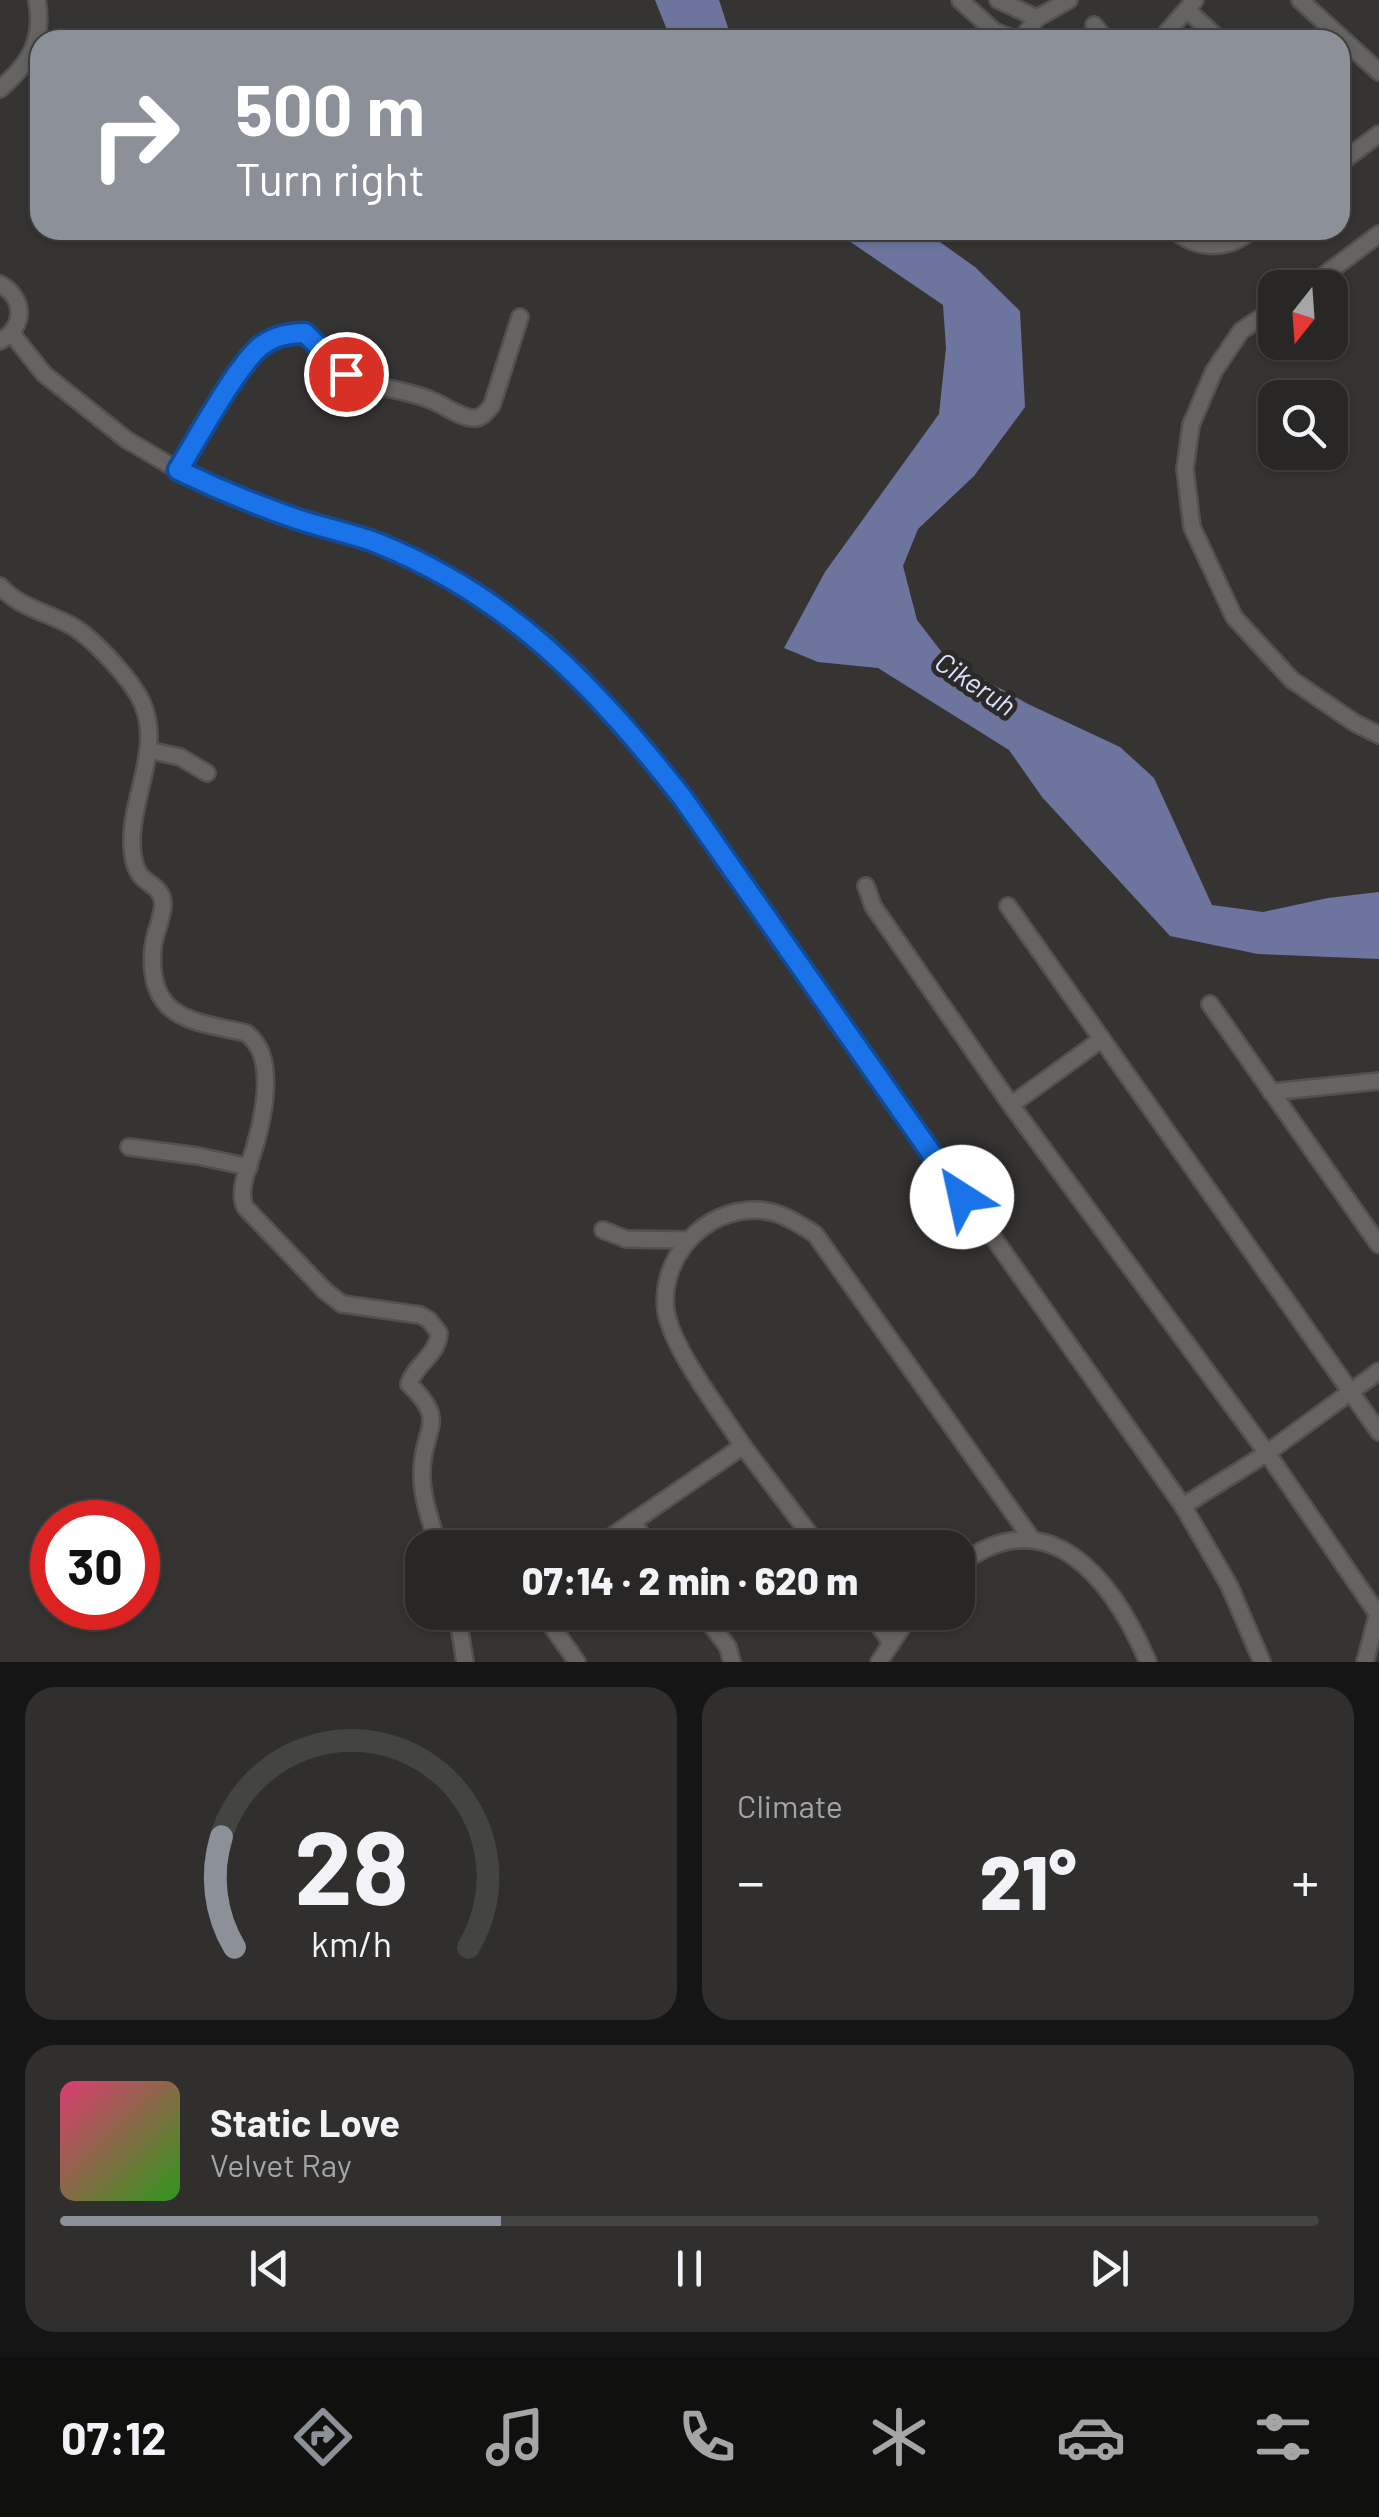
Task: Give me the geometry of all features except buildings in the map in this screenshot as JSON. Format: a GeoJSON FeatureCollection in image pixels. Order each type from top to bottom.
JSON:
{"type":"FeatureCollection","features":[{"type":"Feature","properties":{"kind":"street"},"geometry":{"type":"LineString","coordinates":[[37,0],[38,30]]}},
{"type":"Feature","properties":{"kind":"street"},"geometry":{"type":"LineString","coordinates":[[960,0],[993,30]]}},
{"type":"Feature","properties":{"kind":"street"},"geometry":{"type":"LineString","coordinates":[[998,0],[1038,18]]}},
{"type":"Feature","properties":{"kind":"street"},"geometry":{"type":"LineString","coordinates":[[1028,30],[1038,18],[1069,0]]}},
{"type":"Feature","properties":{"kind":"street"},"geometry":{"type":"LineString","coordinates":[[1300,0],[1333,30]]}},
{"type":"Feature","properties":{"kind":"street"},"geometry":{"type":"LineString","coordinates":[[1169,30],[1191,5],[1212,30]]}},
{"type":"Feature","properties":{"kind":"street"},"geometry":{"type":"LineString","coordinates":[[1094,25],[1098,30]]}},
{"type":"Feature","properties":{"kind":"street"},"geometry":{"type":"LineString","coordinates":[[1350,46],[1379,72]]}},
{"type":"Feature","properties":{"kind":"street"},"geometry":{"type":"LineString","coordinates":[[0,90],[30,58]]}},
{"type":"Feature","properties":{"kind":"street"},"geometry":{"type":"LineString","coordinates":[[1350,152],[1379,134]]}},
{"type":"Feature","properties":{"kind":"street"},"geometry":{"type":"LineString","coordinates":[[1331,270],[1379,234]]}},
{"type":"Feature","properties":{"kind":"street"},"geometry":{"type":"LineString","coordinates":[[1192,240],[1213,247],[1240,240]]}},
{"type":"Feature","properties":{"kind":"street"},"geometry":{"type":"LineString","coordinates":[[1207,240],[1213,247]]}},
{"type":"Feature","properties":{"kind":"street"},"geometry":{"type":"LineString","coordinates":[[0,284],[10,290],[20,306],[17,326],[6,337],[84,409],[178,470],[228,494],[376,543],[445,574],[542,642],[580,676],[682,797],[1183,1506],[1229,1585],[1262,1662]]}},
{"type":"Feature","properties":{"kind":"street"},"geometry":{"type":"LineString","coordinates":[[178,470],[243,367],[258,348],[275,338],[305,333],[346,374],[428,398],[472,418],[482,416],[492,405],[520,317]]}},
{"type":"Feature","properties":{"kind":"street"},"geometry":{"type":"LineString","coordinates":[[1258,320],[1241,331],[1214,371],[1190,425],[1185,469],[1192,527],[1234,618],[1292,680],[1379,735]]}},
{"type":"Feature","properties":{"kind":"street"},"geometry":{"type":"LineString","coordinates":[[0,586],[17,601],[87,636],[138,694],[145,708],[148,750],[132,851],[142,877],[162,898],[153,948],[158,988],[168,1008],[180,1018],[246,1033],[262,1052],[264,1100],[242,1192],[245,1208],[325,1291],[351,1306],[420,1314],[439,1332],[434,1352],[409,1384],[426,1400],[432,1419],[422,1472],[433,1530]]}},
{"type":"Feature","properties":{"kind":"street"},"geometry":{"type":"LineString","coordinates":[[148,750],[180,757],[207,773]]}},
{"type":"Feature","properties":{"kind":"street"},"geometry":{"type":"LineString","coordinates":[[866,886],[873,906],[1011,1105],[1267,1453],[1378,1614],[1365,1662]]}},
{"type":"Feature","properties":{"kind":"street"},"geometry":{"type":"LineString","coordinates":[[1008,906],[1379,1432]]}},
{"type":"Feature","properties":{"kind":"street"},"geometry":{"type":"LineString","coordinates":[[1210,1004],[1379,1245]]}},
{"type":"Feature","properties":{"kind":"street"},"geometry":{"type":"LineString","coordinates":[[1011,1105],[1102,1039]]}},
{"type":"Feature","properties":{"kind":"street"},"geometry":{"type":"LineString","coordinates":[[1271,1092],[1379,1082]]}},
{"type":"Feature","properties":{"kind":"street"},"geometry":{"type":"LineString","coordinates":[[129,1148],[249,1167]]}},
{"type":"Feature","properties":{"kind":"street"},"geometry":{"type":"LineString","coordinates":[[806,1530],[743,1446],[673,1335],[666,1310],[675,1257],[687,1240],[720,1217],[759,1210],[788,1216],[815,1234],[1031,1538],[1088,1566],[1136,1633],[1148,1662]]}},
{"type":"Feature","properties":{"kind":"street"},"geometry":{"type":"LineString","coordinates":[[604,1230],[626,1239],[687,1240]]}},
{"type":"Feature","properties":{"kind":"street"},"geometry":{"type":"LineString","coordinates":[[1183,1506],[1267,1453],[1379,1371]]}},
{"type":"Feature","properties":{"kind":"street"},"geometry":{"type":"LineString","coordinates":[[621,1530],[743,1446]]}},
{"type":"Feature","properties":{"kind":"street"},"geometry":{"type":"LineString","coordinates":[[632,1522],[638,1530]]}},
{"type":"Feature","properties":{"kind":"street"},"geometry":{"type":"LineString","coordinates":[[975,1558],[1011,1540],[1031,1538]]}},
{"type":"Feature","properties":{"kind":"street"},"geometry":{"type":"LineString","coordinates":[[460,1630],[466,1662]]}},
{"type":"Feature","properties":{"kind":"street"},"geometry":{"type":"LineString","coordinates":[[554,1630],[576,1662]]}},
{"type":"Feature","properties":{"kind":"street"},"geometry":{"type":"LineString","coordinates":[[715,1630],[728,1647],[732,1662]]}},
{"type":"Feature","properties":{"kind":"street"},"geometry":{"type":"LineString","coordinates":[[882,1630],[891,1642]]}},
{"type":"Feature","properties":{"kind":"street"},"geometry":{"type":"LineString","coordinates":[[879,1662],[899,1630]]}},
{"type":"Feature","properties":{"kind":"water"},"geometry":{"type":"Polygon","coordinates":[[[655,0],[719,0],[729,30],[667,30],[655,0]]]}},
{"type":"Feature","properties":{"kind":"water","name":"Cikeruh"},"geometry":{"type":"Polygon","coordinates":[[[848,240],[937,240],[975,267],[1020,311],[1025,407],[974,476],[918,529],[903,566],[917,620],[947,659],[1028,704],[1120,747],[1154,778],[1212,905],[1263,912],[1379,892],[1379,959],[1258,954],[1170,936],[1042,797],[1009,750],[878,668],[818,662],[784,648],[825,572],[939,414],[946,348],[943,305],[848,240]]]}},
{"type":"Feature","properties":{"kind":"route"},"geometry":{"type":"LineString","coordinates":[[346,374],[305,333],[275,338],[258,348],[243,367],[178,470],[228,494],[376,543],[445,574],[562,659],[633,735],[682,797],[962,1197]]}}]}
